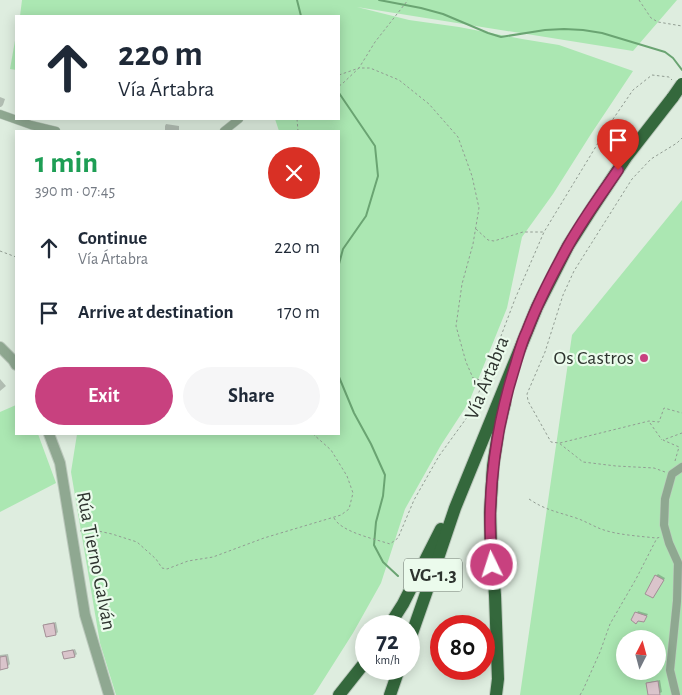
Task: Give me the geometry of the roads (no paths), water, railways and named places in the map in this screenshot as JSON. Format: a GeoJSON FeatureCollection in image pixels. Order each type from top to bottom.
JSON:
{"type":"FeatureCollection","features":[{"type":"Feature","properties":{"kind":"highway","name":"Vía Ártabra"},"geometry":{"type":"LineString","coordinates":[[419,615],[455,508],[537,307],[568,246],[590,210],[627,156],[672,97],[679,84]]}},
{"type":"Feature","properties":{"kind":"highway"},"geometry":{"type":"LineString","coordinates":[[496,695],[498,679],[490,513],[493,466],[507,390],[526,333]]}},
{"type":"Feature","properties":{"kind":"highway"},"geometry":{"type":"LineString","coordinates":[[396,615],[446,521],[455,508]]}},
{"type":"Feature","properties":{"kind":"highway"},"geometry":{"type":"LineString","coordinates":[[339,695],[355,675]]}},
{"type":"Feature","properties":{"kind":"highway"},"geometry":{"type":"LineString","coordinates":[[390,695],[395,680]]}},
{"type":"Feature","properties":{"kind":"street"},"geometry":{"type":"LineString","coordinates":[[0,114],[15,119]]}},
{"type":"Feature","properties":{"kind":"street"},"geometry":{"type":"LineString","coordinates":[[17,120],[52,130]]}},
{"type":"Feature","properties":{"kind":"street"},"geometry":{"type":"LineString","coordinates":[[225,130],[238,120]]}},
{"type":"Feature","properties":{"kind":"street"},"geometry":{"type":"LineString","coordinates":[[0,347],[15,363]]}},
{"type":"Feature","properties":{"kind":"street","name":"Rúa Tierno Galván"},"geometry":{"type":"LineString","coordinates":[[49,435],[60,463],[86,615],[109,695]]}},
{"type":"Feature","properties":{"kind":"street"},"geometry":{"type":"LineString","coordinates":[[676,695],[670,670],[677,601],[678,563],[664,525],[665,499],[672,474],[682,467]]}},
{"type":"Feature","properties":{"kind":"waterway"},"geometry":{"type":"LineString","coordinates":[[297,0],[301,15]]}},
{"type":"Feature","properties":{"kind":"waterway"},"geometry":{"type":"LineString","coordinates":[[379,0],[443,14],[501,37],[564,29],[602,33],[665,52],[673,58],[682,70]]}},
{"type":"Feature","properties":{"kind":"waterway"},"geometry":{"type":"LineString","coordinates":[[340,94],[375,146],[378,176],[366,216],[343,249],[340,260]]}},
{"type":"Feature","properties":{"kind":"waterway"},"geometry":{"type":"LineString","coordinates":[[340,379],[354,413],[385,475],[383,496],[376,522],[374,545],[383,562],[398,576]]}},
{"type":"Feature","properties":{"kind":"place","name":"Os Castros"},"geometry":{"type":"Point","coordinates":[644,358]}}]}
